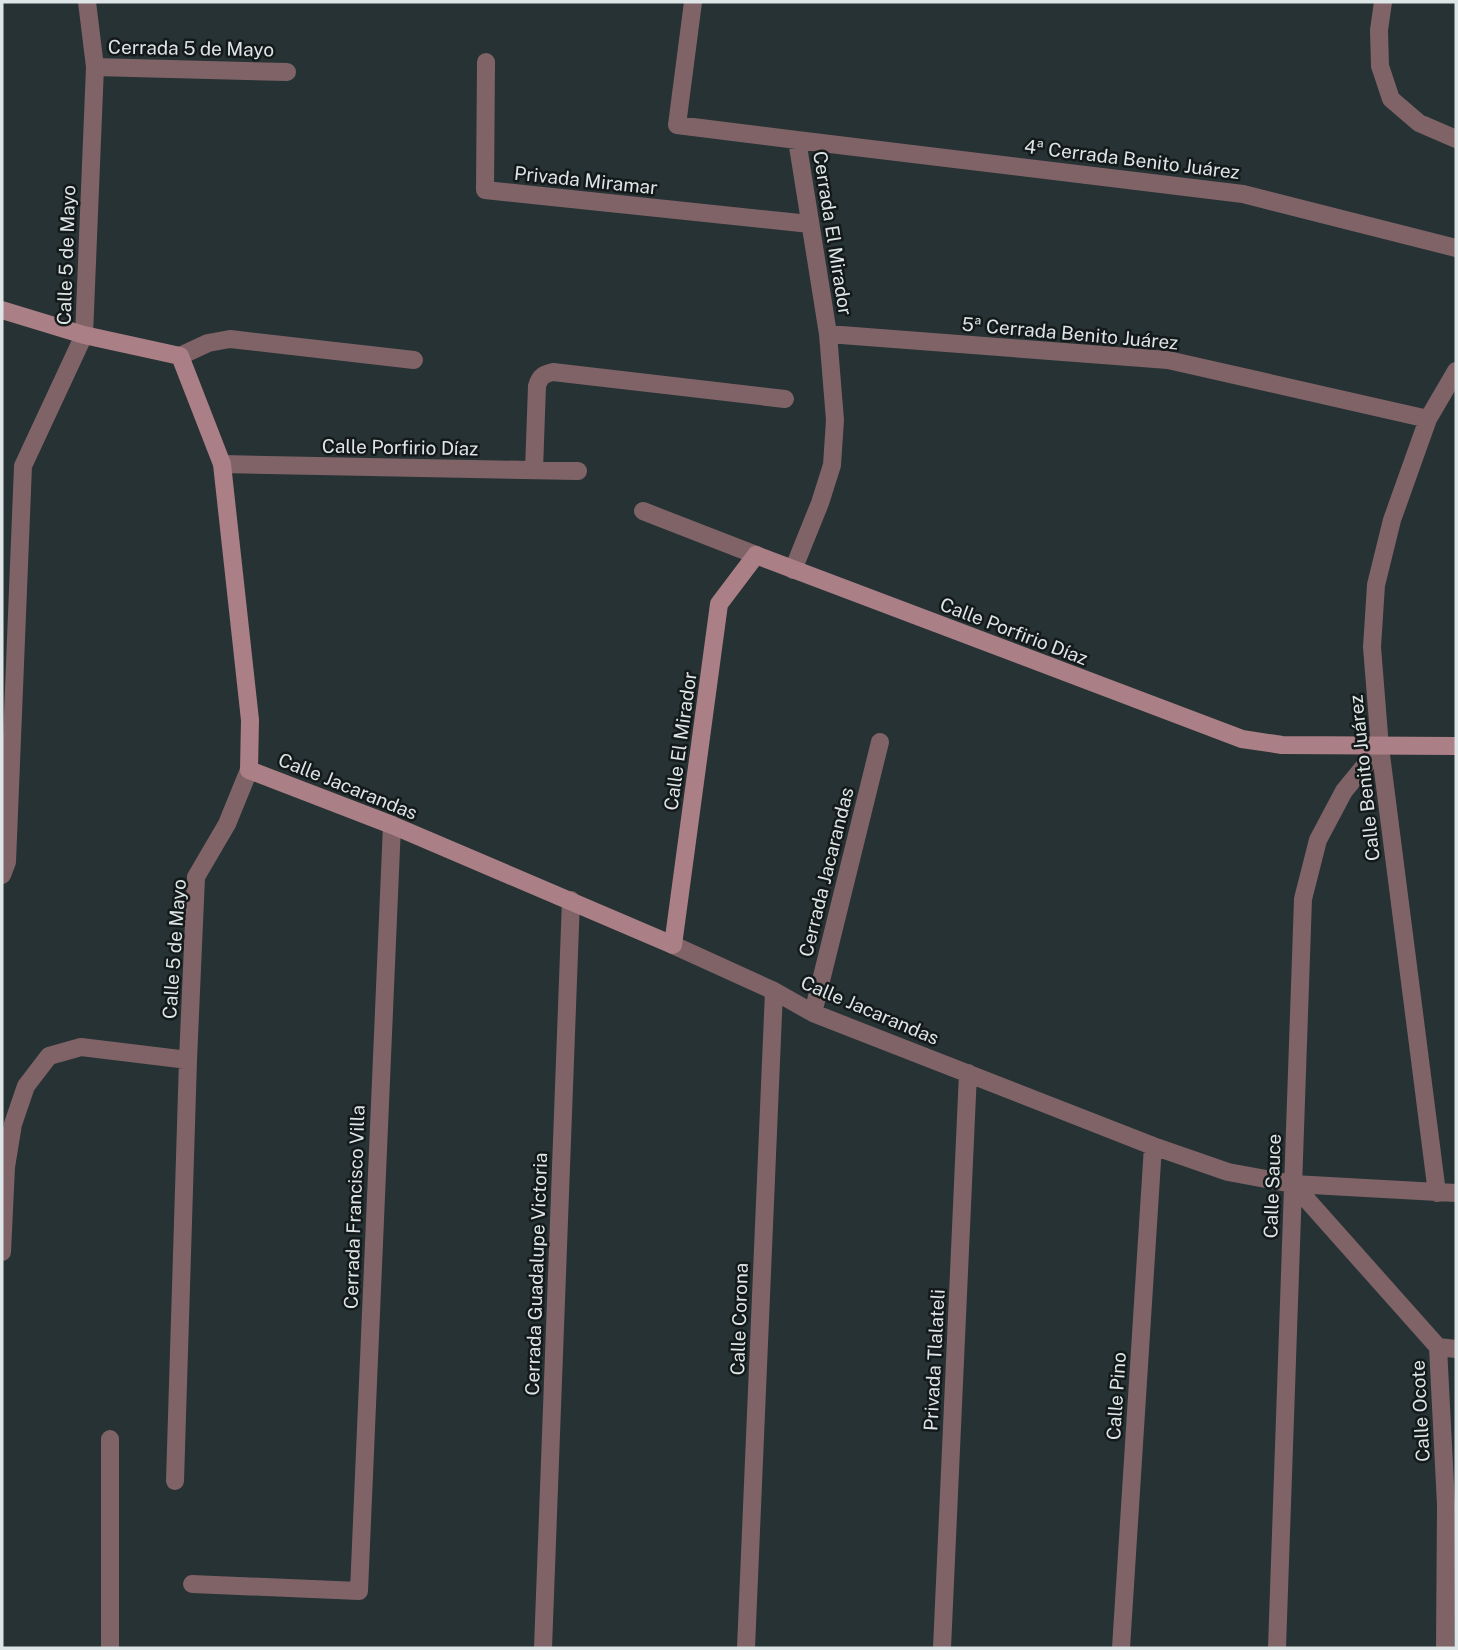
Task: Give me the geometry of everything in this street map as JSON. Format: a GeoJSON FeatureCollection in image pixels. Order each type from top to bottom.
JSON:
{"type":"FeatureCollection","features":[{"type":"Feature","properties":{"kind":"street","name":"Calle 5 de Mayo"},"geometry":{"type":"LineString","coordinates":[[2,875],[7,862],[23,466],[84,335],[95,67],[87,2]]}},
{"type":"Feature","properties":{"kind":"street","name":"Cerrada El Mirador"},"geometry":{"type":"LineString","coordinates":[[693,2],[677,125],[797,140],[828,334],[835,420],[832,465],[793,570]]}},
{"type":"Feature","properties":{"kind":"street"},"geometry":{"type":"LineString","coordinates":[[1383,2],[1379,30],[1380,65],[1391,99],[1419,123],[1456,139]]}},
{"type":"Feature","properties":{"kind":"street","name":"Privada Miramar"},"geometry":{"type":"LineString","coordinates":[[486,62],[485,190],[810,224]]}},
{"type":"Feature","properties":{"kind":"street","name":"Cerrada 5 de Mayo"},"geometry":{"type":"LineString","coordinates":[[95,67],[287,72]]}},
{"type":"Feature","properties":{"kind":"street","name":"4ª Cerrada Benito Juárez"},"geometry":{"type":"LineString","coordinates":[[797,140],[1243,194],[1456,248]]}},
{"type":"Feature","properties":{"kind":"street"},"geometry":{"type":"LineString","coordinates":[[2,310],[84,335],[180,356],[208,343],[230,339],[414,360]]}},
{"type":"Feature","properties":{"kind":"street","name":"5ª Cerrada Benito Juárez"},"geometry":{"type":"LineString","coordinates":[[828,334],[1168,360],[1429,419]]}},
{"type":"Feature","properties":{"kind":"street","name":"Calle 5 de Mayo"},"geometry":{"type":"LineString","coordinates":[[175,1481],[196,877],[227,824],[249,770],[250,720],[222,464],[180,356]]}},
{"type":"Feature","properties":{"kind":"street","name":"Calle Benito Juárez"},"geometry":{"type":"LineString","coordinates":[[1437,1193],[1380,747],[1372,647],[1376,585],[1392,520],[1429,419],[1456,371]]}},
{"type":"Feature","properties":{"kind":"street"},"geometry":{"type":"LineString","coordinates":[[534,470],[537,386],[539,378],[545,373],[785,399]]}},
{"type":"Feature","properties":{"kind":"street","name":"Calle Porfirio Díaz"},"geometry":{"type":"LineString","coordinates":[[222,464],[578,471]]}},
{"type":"Feature","properties":{"kind":"street","name":"Calle Porfirio Díaz"},"geometry":{"type":"LineString","coordinates":[[643,511],[1242,739],[1282,745],[1456,746]]}},
{"type":"Feature","properties":{"kind":"street","name":"Calle El Mirador"},"geometry":{"type":"LineString","coordinates":[[673,944],[719,604],[756,555]]}},
{"type":"Feature","properties":{"kind":"street","name":"Cerrada Jacarandas"},"geometry":{"type":"LineString","coordinates":[[813,1013],[880,742]]}},
{"type":"Feature","properties":{"kind":"street","name":"Calle Sauce"},"geometry":{"type":"LineString","coordinates":[[1277,1648],[1303,899],[1318,840],[1344,792],[1380,747]]}},
{"type":"Feature","properties":{"kind":"street","name":"Calle Jacarandas"},"geometry":{"type":"LineString","coordinates":[[249,770],[392,825],[571,900],[774,991],[813,1013],[1153,1146],[1228,1172],[1293,1184],[1456,1193]]}},
{"type":"Feature","properties":{"kind":"street","name":"Cerrada Francisco Villa"},"geometry":{"type":"LineString","coordinates":[[192,1584],[359,1591],[392,825]]}},
{"type":"Feature","properties":{"kind":"street","name":"Cerrada Guadalupe Victoria"},"geometry":{"type":"LineString","coordinates":[[543,1648],[571,900]]}},
{"type":"Feature","properties":{"kind":"street","name":"Calle Corona"},"geometry":{"type":"LineString","coordinates":[[746,1648],[774,991]]}},
{"type":"Feature","properties":{"kind":"street"},"geometry":{"type":"LineString","coordinates":[[2,1252],[6,1167],[13,1124],[26,1086],[49,1056],[81,1047],[188,1060]]}},
{"type":"Feature","properties":{"kind":"street","name":"Privada Tlalateli"},"geometry":{"type":"LineString","coordinates":[[942,1648],[968,1073]]}},
{"type":"Feature","properties":{"kind":"street","name":"Calle Pino"},"geometry":{"type":"LineString","coordinates":[[1121,1648],[1153,1146]]}},
{"type":"Feature","properties":{"kind":"street","name":"Calle Ocote"},"geometry":{"type":"LineString","coordinates":[[1293,1184],[1447,1348],[1451,1506],[1445,1648]]}},
{"type":"Feature","properties":{"kind":"street"},"geometry":{"type":"LineString","coordinates":[[110,1439],[110,1648]]}}]}
